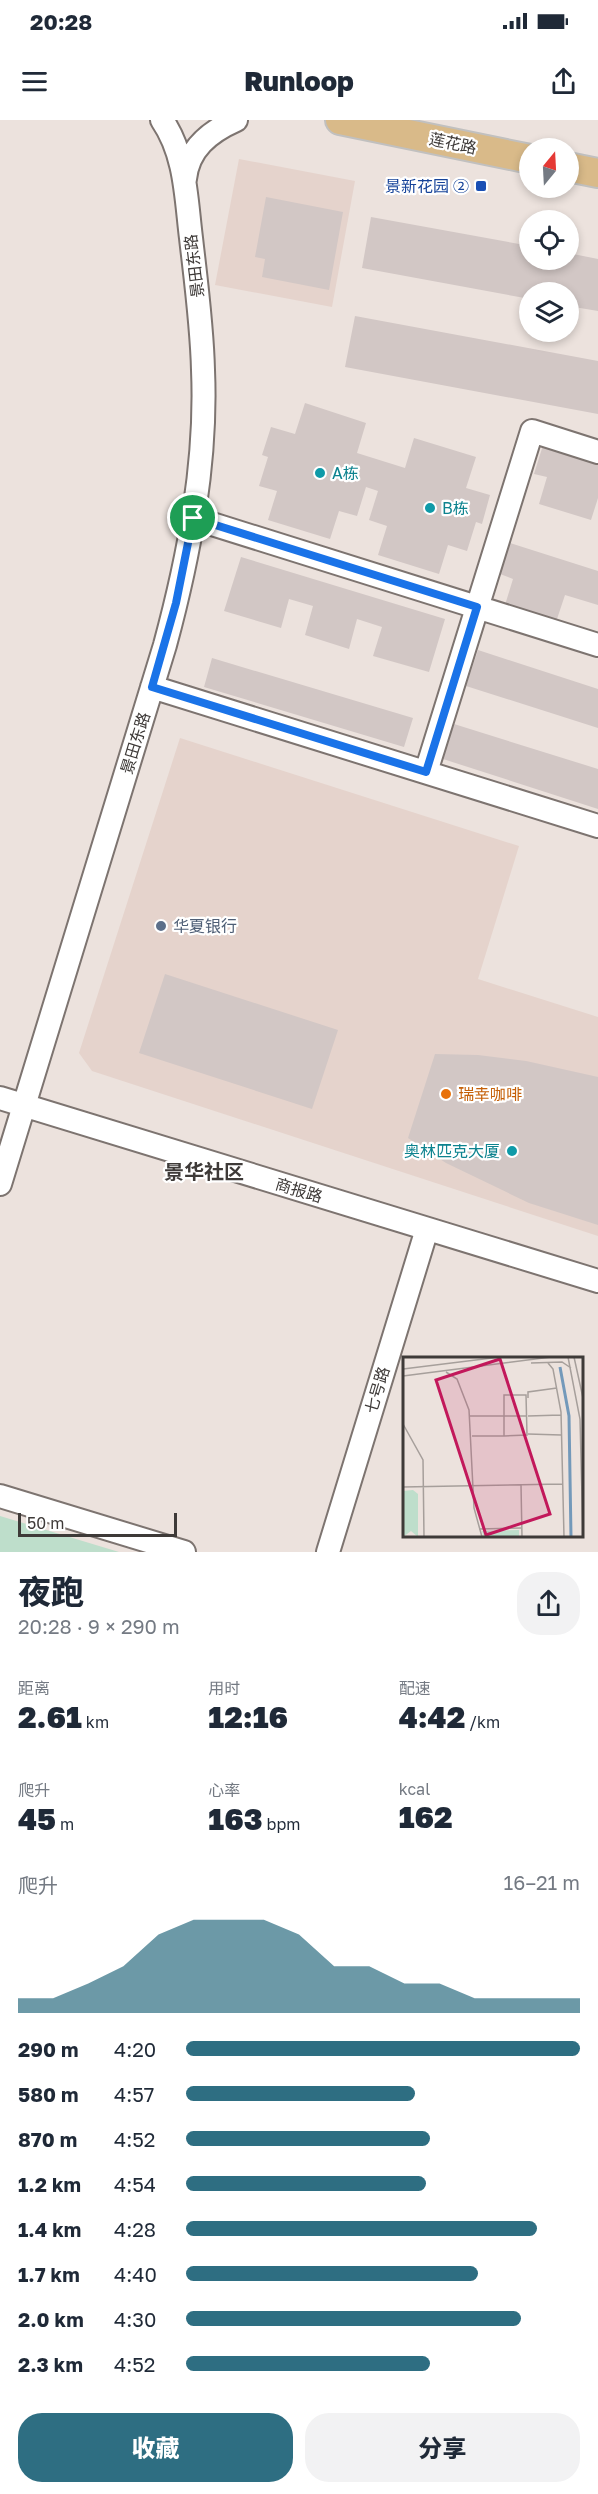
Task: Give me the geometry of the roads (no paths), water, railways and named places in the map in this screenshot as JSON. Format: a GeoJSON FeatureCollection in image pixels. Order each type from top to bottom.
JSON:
{"type":"FeatureCollection","features":[{"type":"Feature","properties":{"kind":"main road","name":"莲花路"},"geometry":{"type":"LineString","coordinates":[[340,120],[519,157]]}},
{"type":"Feature","properties":{"kind":"main road"},"geometry":{"type":"LineString","coordinates":[[579,169],[598,173]]}},
{"type":"Feature","properties":{"kind":"street","name":"景田东路"},"geometry":{"type":"LineString","coordinates":[[0,1184],[152,687],[176,603],[193,518],[203,430],[204,372],[200,313],[179,153],[162,120]]}},
{"type":"Feature","properties":{"kind":"street","name":"景田东路"},"geometry":{"type":"LineString","coordinates":[[184,184],[189,159],[197,147],[208,136],[236,120]]}},
{"type":"Feature","properties":{"kind":"street"},"geometry":{"type":"LineString","coordinates":[[426,772],[471,605],[532,431],[598,452]]}},
{"type":"Feature","properties":{"kind":"street"},"geometry":{"type":"LineString","coordinates":[[193,518],[598,645]]}},
{"type":"Feature","properties":{"kind":"street"},"geometry":{"type":"LineString","coordinates":[[152,687],[598,826]]}},
{"type":"Feature","properties":{"kind":"street","name":"商报路"},"geometry":{"type":"LineString","coordinates":[[0,1098],[598,1281]]}},
{"type":"Feature","properties":{"kind":"street","name":"七号路"},"geometry":{"type":"LineString","coordinates":[[328,1552],[427,1229]]}},
{"type":"Feature","properties":{"kind":"street"},"geometry":{"type":"LineString","coordinates":[[0,1496],[184,1552]]}},
{"type":"Feature","properties":{"kind":"place","name":"景新花园 ②"},"geometry":{"type":"Point","coordinates":[481,186]}},
{"type":"Feature","properties":{"kind":"place","name":"A栋"},"geometry":{"type":"Point","coordinates":[320,473]}},
{"type":"Feature","properties":{"kind":"place","name":"B栋"},"geometry":{"type":"Point","coordinates":[430,508]}},
{"type":"Feature","properties":{"kind":"place","name":"华夏银行"},"geometry":{"type":"Point","coordinates":[161,926]}},
{"type":"Feature","properties":{"kind":"place","name":"瑞幸咖啡"},"geometry":{"type":"Point","coordinates":[446,1094]}},
{"type":"Feature","properties":{"kind":"place","name":"奥林匹克大厦"},"geometry":{"type":"Point","coordinates":[512,1151]}},
{"type":"Feature","properties":{"kind":"district","name":"景华社区"},"geometry":{"type":"Point","coordinates":[204,1172]}}]}
